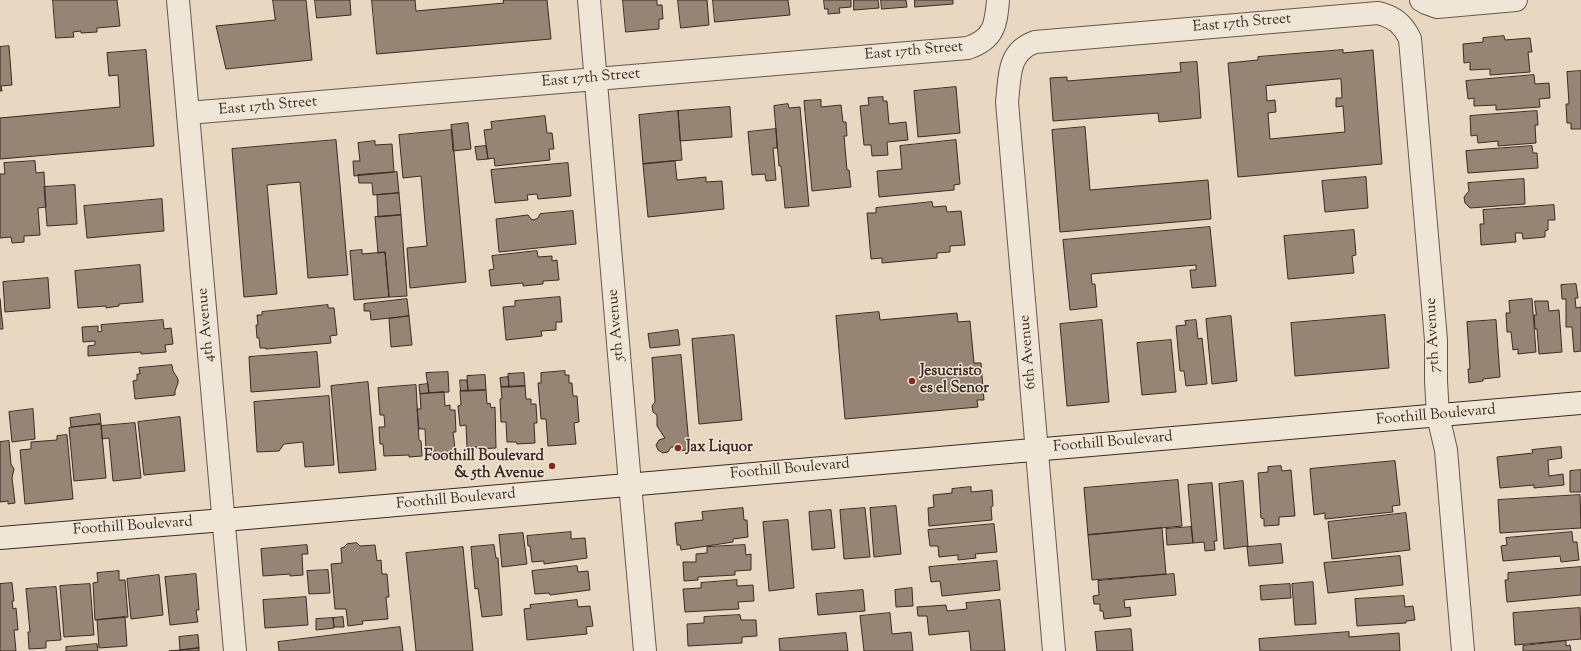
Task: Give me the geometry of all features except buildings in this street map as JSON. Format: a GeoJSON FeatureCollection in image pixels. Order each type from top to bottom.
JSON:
{"type":"FeatureCollection","features":[{"type":"Feature","properties":{"kind":"street","name":"4th Avenue"},"geometry":{"type":"LineString","coordinates":[[178,0],[235,651]]}},
{"type":"Feature","properties":{"kind":"street","name":"5th Avenue"},"geometry":{"type":"LineString","coordinates":[[589,0],[645,651]]}},
{"type":"Feature","properties":{"kind":"street","name":"East 17th Street"},"geometry":{"type":"LineString","coordinates":[[188,113],[968,48],[980,44],[990,35],[994,26],[998,0]]}},
{"type":"Feature","properties":{"kind":"street"},"geometry":{"type":"LineString","coordinates":[[1421,0],[1426,4],[1437,7],[1516,0]]}},
{"type":"Feature","properties":{"kind":"street","name":"East 17th Street"},"geometry":{"type":"LineString","coordinates":[[1016,55],[1025,46],[1035,42],[1378,13],[1389,15],[1399,21]]}},
{"type":"Feature","properties":{"kind":"street","name":"7th Avenue"},"geometry":{"type":"LineString","coordinates":[[1399,21],[1406,29],[1410,39],[1436,340],[1438,416],[1446,450],[1463,651]]}},
{"type":"Feature","properties":{"kind":"street","name":"6th Avenue"},"geometry":{"type":"LineString","coordinates":[[1016,55],[1011,67],[1007,102],[1054,651]]}},
{"type":"Feature","properties":{"kind":"street","name":"Foothill Boulevard"},"geometry":{"type":"LineString","coordinates":[[0,538],[1581,403]]}},
{"type":"Feature","properties":{"kind":"place","name":"Jesucristo es el Senor"},"geometry":{"type":"Point","coordinates":[912,381]}},
{"type":"Feature","properties":{"kind":"place","name":"Jax Liquor"},"geometry":{"type":"Point","coordinates":[678,448]}},
{"type":"Feature","properties":{"kind":"place","name":"Foothill Boulevard & 5th Avenue"},"geometry":{"type":"Point","coordinates":[552,466]}}]}
